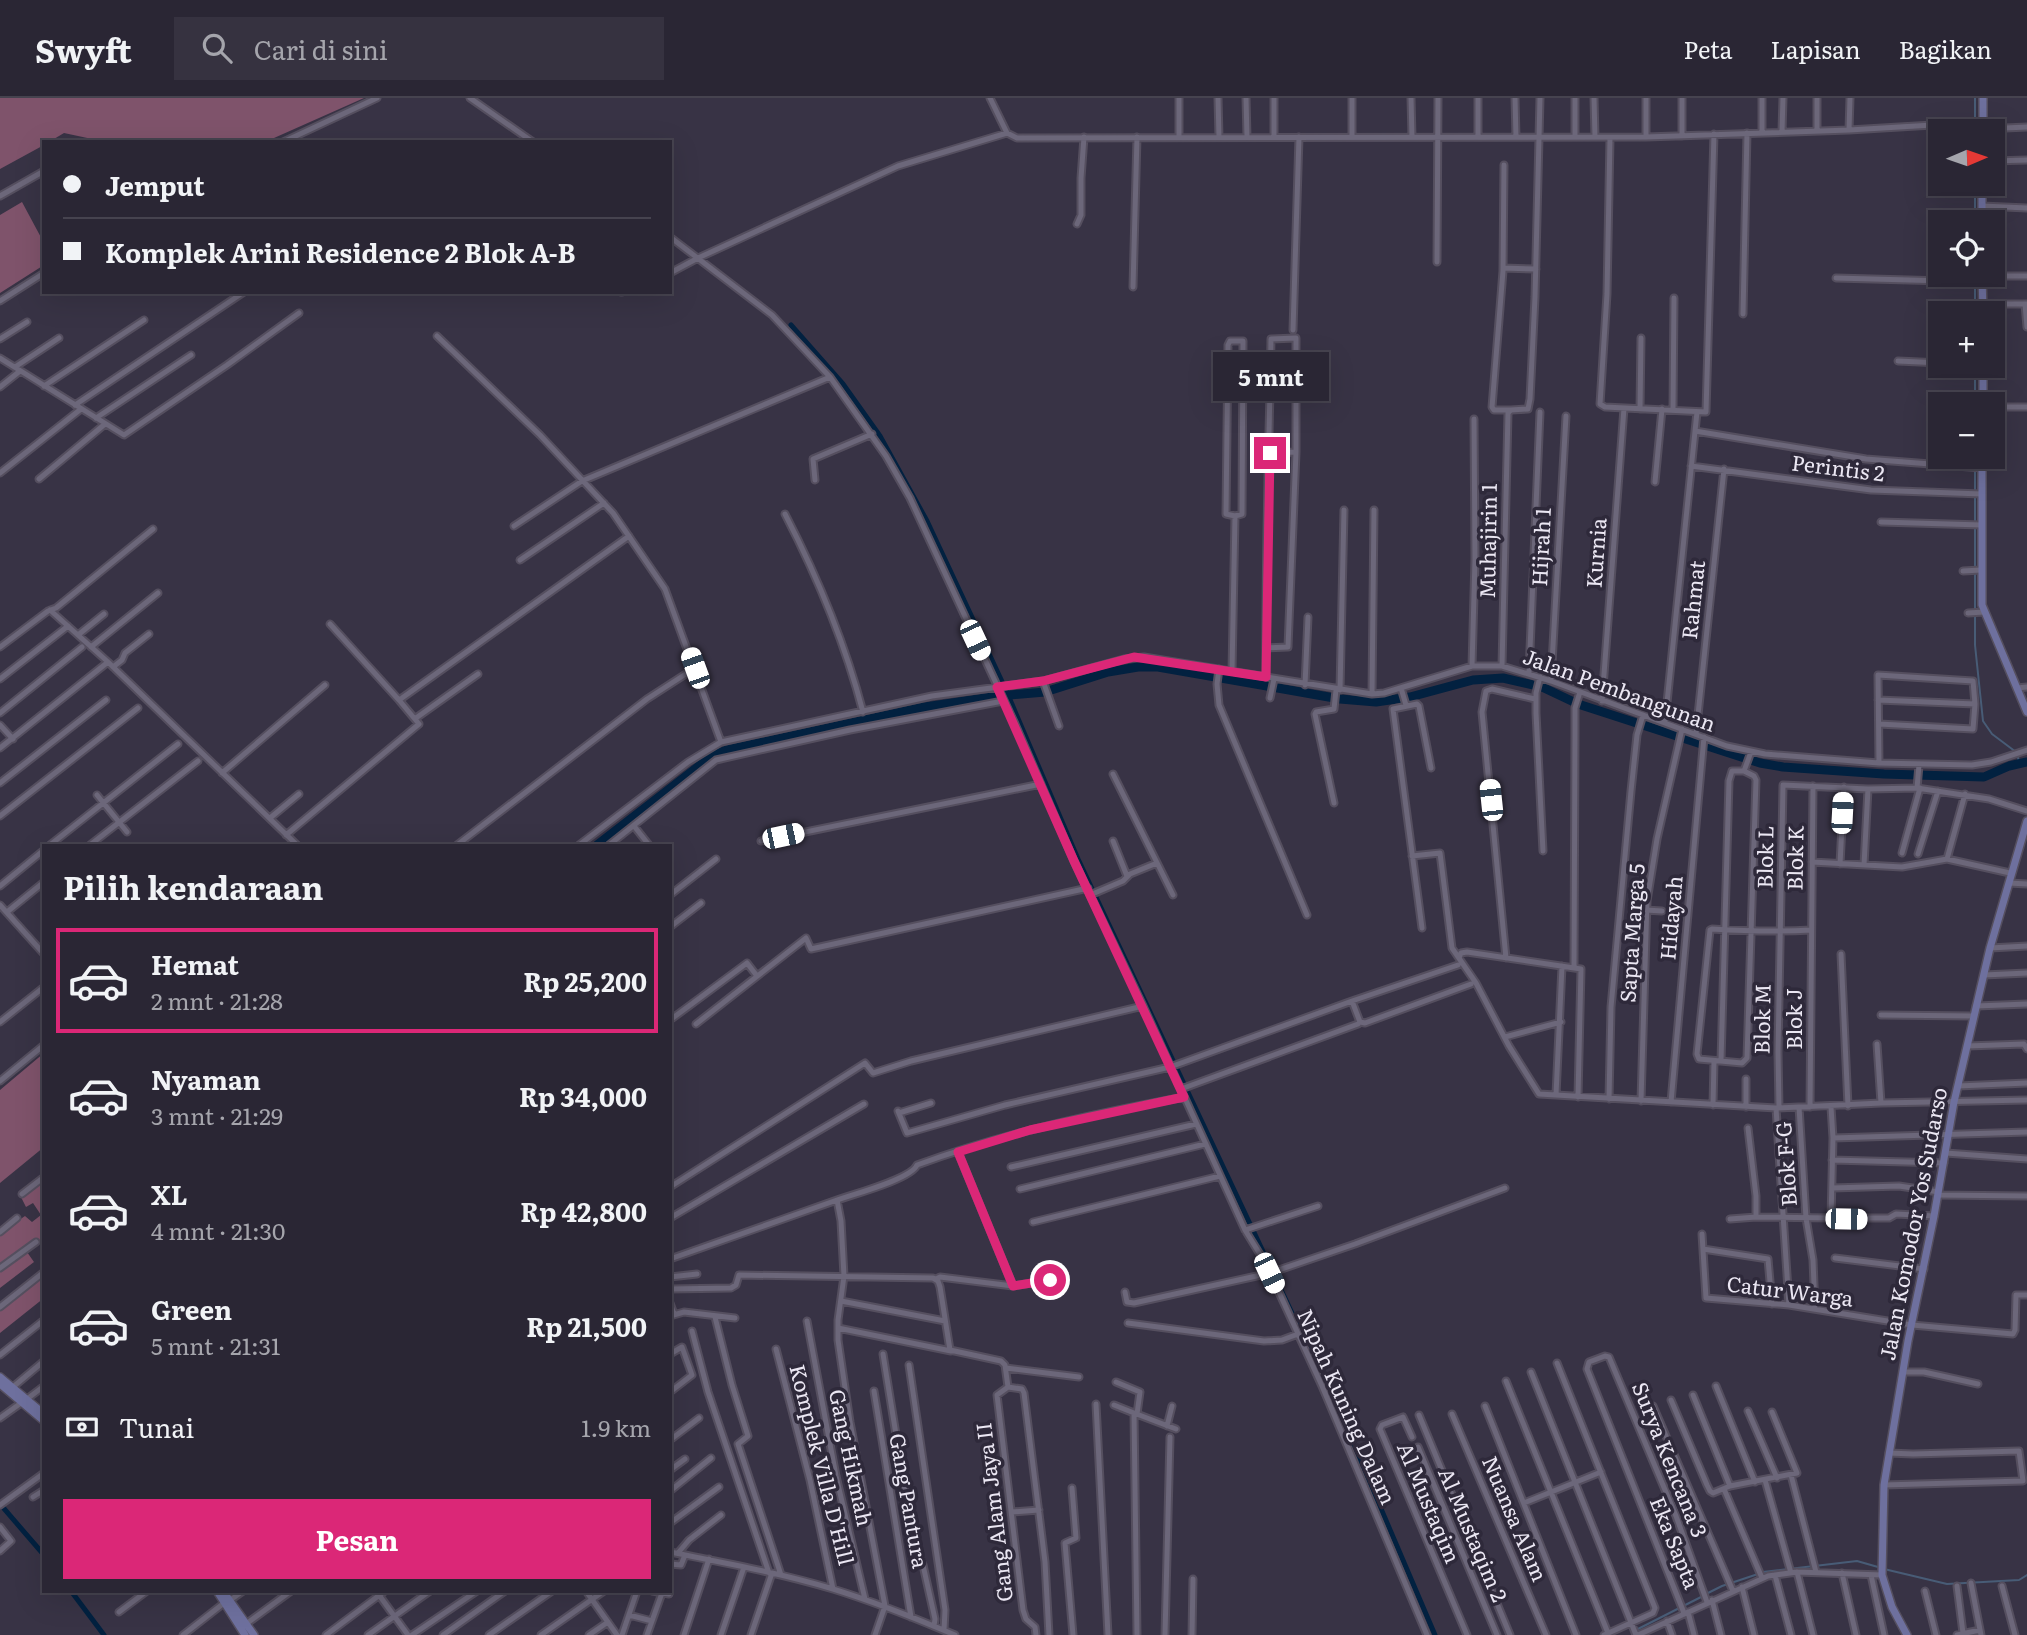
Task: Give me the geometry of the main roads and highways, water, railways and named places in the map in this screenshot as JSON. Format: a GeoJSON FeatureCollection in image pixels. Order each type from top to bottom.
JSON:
{"type":"FeatureCollection","features":[{"type":"Feature","properties":{"kind":"waterway"},"geometry":{"type":"LineString","coordinates":[[1975,98],[1975,119]]}},
{"type":"Feature","properties":{"kind":"waterway"},"geometry":{"type":"LineString","coordinates":[[1975,196],[1975,210]]}},
{"type":"Feature","properties":{"kind":"waterway"},"geometry":{"type":"LineString","coordinates":[[1975,287],[1975,301]]}},
{"type":"Feature","properties":{"kind":"waterway"},"geometry":{"type":"LineString","coordinates":[[791,325],[843,384],[880,436],[927,521],[1005,688],[1078,859],[1349,1434],[1435,1635]]}},
{"type":"Feature","properties":{"kind":"waterway"},"geometry":{"type":"LineString","coordinates":[[1975,378],[1975,392]]}},
{"type":"Feature","properties":{"kind":"waterway"},"geometry":{"type":"LineString","coordinates":[[1975,469],[1975,491]]}},
{"type":"Feature","properties":{"kind":"waterway"},"geometry":{"type":"LineString","coordinates":[[1975,496],[1975,522]]}},
{"type":"Feature","properties":{"kind":"waterway"},"geometry":{"type":"LineString","coordinates":[[1975,528],[1975,568]]}},
{"type":"Feature","properties":{"kind":"waterway"},"geometry":{"type":"LineString","coordinates":[[1975,573],[1975,610]]}},
{"type":"Feature","properties":{"kind":"waterway"},"geometry":{"type":"LineString","coordinates":[[1975,615],[1975,645],[1983,721],[1992,734],[2016,752]]}},
{"type":"Feature","properties":{"kind":"waterway"},"geometry":{"type":"LineString","coordinates":[[598,844],[712,756],[727,750],[925,707],[1045,692],[1108,672],[1138,667],[1158,667],[1340,699],[1376,702],[1410,697],[1473,680],[1503,678],[1542,687],[1578,704],[1760,763],[1783,767],[1984,777],[2009,766],[2027,762]]}},
{"type":"Feature","properties":{"kind":"waterway"},"geometry":{"type":"LineString","coordinates":[[2018,757],[2019,764]]}},
{"type":"Feature","properties":{"kind":"waterway"},"geometry":{"type":"LineString","coordinates":[[0,1504],[42,1553]]}},
{"type":"Feature","properties":{"kind":"waterway"},"geometry":{"type":"LineString","coordinates":[[1763,1572],[1857,1561],[1878,1567]]}},
{"type":"Feature","properties":{"kind":"waterway"},"geometry":{"type":"LineString","coordinates":[[1884,1569],[1947,1584],[2019,1580],[2027,1575]]}},
{"type":"Feature","properties":{"kind":"waterway"},"geometry":{"type":"LineString","coordinates":[[1708,1593],[1758,1574]]}},
{"type":"Feature","properties":{"kind":"waterway"},"geometry":{"type":"LineString","coordinates":[[72,1593],[104,1635]]}},
{"type":"Feature","properties":{"kind":"waterway"},"geometry":{"type":"LineString","coordinates":[[1636,1630],[1703,1596]]}}]}
